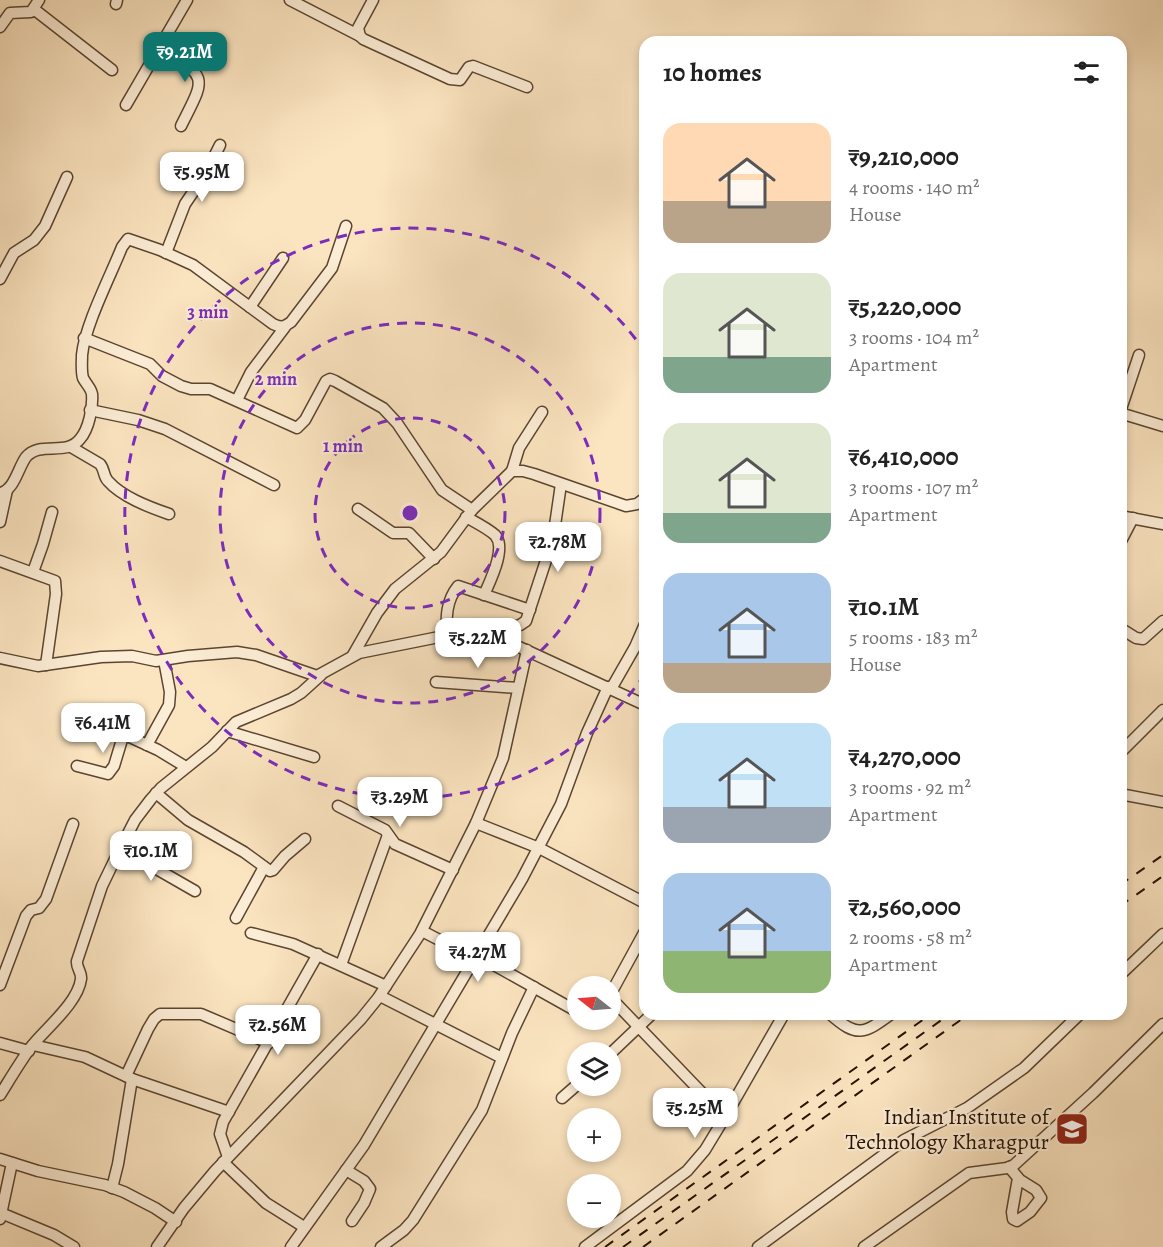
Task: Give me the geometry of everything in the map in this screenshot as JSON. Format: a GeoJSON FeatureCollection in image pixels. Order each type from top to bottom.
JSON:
{"type":"FeatureCollection","features":[{"type":"Feature","properties":{"kind":"street"},"geometry":{"type":"LineString","coordinates":[[126,105],[187,0]]}},
{"type":"Feature","properties":{"kind":"street"},"geometry":{"type":"LineString","coordinates":[[290,0],[450,79],[460,80],[469,66],[473,66],[527,87]]}},
{"type":"Feature","properties":{"kind":"street"},"geometry":{"type":"LineString","coordinates":[[360,36],[358,28],[373,0]]}},
{"type":"Feature","properties":{"kind":"street"},"geometry":{"type":"LineString","coordinates":[[0,27],[10,13],[27,13],[37,5],[112,70]]}},
{"type":"Feature","properties":{"kind":"street"},"geometry":{"type":"LineString","coordinates":[[161,46],[195,71],[200,79],[198,92],[181,126]]}},
{"type":"Feature","properties":{"kind":"street"},"geometry":{"type":"LineString","coordinates":[[166,253],[185,204],[206,173],[220,145]]}},
{"type":"Feature","properties":{"kind":"street"},"geometry":{"type":"LineString","coordinates":[[0,279],[15,253],[34,240],[45,226],[67,177]]}},
{"type":"Feature","properties":{"kind":"street"},"geometry":{"type":"LineString","coordinates":[[237,400],[251,372],[332,268],[346,226]]}},
{"type":"Feature","properties":{"kind":"street"},"geometry":{"type":"LineString","coordinates":[[71,447],[82,437],[85,430],[92,394],[83,379],[84,338],[128,239],[166,253],[203,271],[273,324],[285,327]]}},
{"type":"Feature","properties":{"kind":"street"},"geometry":{"type":"LineString","coordinates":[[250,307],[283,258]]}},
{"type":"Feature","properties":{"kind":"street"},"geometry":{"type":"LineString","coordinates":[[84,338],[150,364],[162,376],[181,386],[210,389],[297,428],[305,420],[323,385],[330,380],[383,408],[395,420],[442,490],[493,534],[498,542],[497,559],[484,595]]}},
{"type":"Feature","properties":{"kind":"street"},"geometry":{"type":"LineString","coordinates":[[1127,391],[1139,355]]}},
{"type":"Feature","properties":{"kind":"street"},"geometry":{"type":"LineString","coordinates":[[90,410],[138,420],[165,429],[274,485]]}},
{"type":"Feature","properties":{"kind":"street"},"geometry":{"type":"LineString","coordinates":[[353,655],[387,599],[408,578],[446,547],[469,514],[512,471],[519,448],[542,412]]}},
{"type":"Feature","properties":{"kind":"street"},"geometry":{"type":"LineString","coordinates":[[1127,414],[1163,426]]}},
{"type":"Feature","properties":{"kind":"street"},"geometry":{"type":"LineString","coordinates":[[0,522],[4,492],[27,456],[39,449],[71,447],[100,464],[104,468],[107,480],[112,485],[142,504],[168,514]]}},
{"type":"Feature","properties":{"kind":"street"},"geometry":{"type":"LineString","coordinates":[[512,471],[524,471],[626,506],[639,502]]}},
{"type":"Feature","properties":{"kind":"street"},"geometry":{"type":"LineString","coordinates":[[502,640],[508,628],[524,624],[530,610],[553,539],[561,483]]}},
{"type":"Feature","properties":{"kind":"street"},"geometry":{"type":"LineString","coordinates":[[358,509],[393,533],[409,533],[434,559]]}},
{"type":"Feature","properties":{"kind":"street"},"geometry":{"type":"LineString","coordinates":[[33,572],[52,513]]}},
{"type":"Feature","properties":{"kind":"street"},"geometry":{"type":"LineString","coordinates":[[1127,517],[1163,524]]}},
{"type":"Feature","properties":{"kind":"street"},"geometry":{"type":"LineString","coordinates":[[1127,530],[1133,518]]}},
{"type":"Feature","properties":{"kind":"street"},"geometry":{"type":"LineString","coordinates":[[0,561],[51,578],[56,584],[46,665]]}},
{"type":"Feature","properties":{"kind":"street"},"geometry":{"type":"LineString","coordinates":[[447,636],[446,611],[456,587],[460,586],[530,610]]}},
{"type":"Feature","properties":{"kind":"street"},"geometry":{"type":"LineString","coordinates":[[1127,632],[1143,639],[1163,621]]}},
{"type":"Feature","properties":{"kind":"street"},"geometry":{"type":"LineString","coordinates":[[0,1095],[31,1048],[60,1015],[77,989],[81,975],[77,961],[102,886],[135,820],[156,793],[212,747],[236,722],[291,699],[321,675],[353,655],[467,634],[502,640],[639,702]]}},
{"type":"Feature","properties":{"kind":"street"},"geometry":{"type":"LineString","coordinates":[[291,1247],[364,1145],[477,958],[561,804],[592,722],[610,688],[639,645]]}},
{"type":"Feature","properties":{"kind":"street"},"geometry":{"type":"LineString","coordinates":[[157,1247],[199,1189],[361,1019],[383,991],[423,931],[476,822],[503,758],[526,650]]}},
{"type":"Feature","properties":{"kind":"street"},"geometry":{"type":"LineString","coordinates":[[0,658],[21,664],[46,665],[101,657],[140,658],[152,661],[237,652],[312,675],[321,675]]}},
{"type":"Feature","properties":{"kind":"street"},"geometry":{"type":"LineString","coordinates":[[147,745],[169,705],[170,692],[164,660]]}},
{"type":"Feature","properties":{"kind":"street"},"geometry":{"type":"LineString","coordinates":[[436,682],[518,688]]}},
{"type":"Feature","properties":{"kind":"street"},"geometry":{"type":"LineString","coordinates":[[1127,746],[1163,710]]}},
{"type":"Feature","properties":{"kind":"street"},"geometry":{"type":"LineString","coordinates":[[91,719],[124,733],[186,767]]}},
{"type":"Feature","properties":{"kind":"street"},"geometry":{"type":"LineString","coordinates":[[227,731],[314,757]]}},
{"type":"Feature","properties":{"kind":"street"},"geometry":{"type":"LineString","coordinates":[[77,766],[108,774],[114,766],[124,733]]}},
{"type":"Feature","properties":{"kind":"street"},"geometry":{"type":"LineString","coordinates":[[156,793],[188,820],[244,852],[264,867],[273,870],[305,839]]}},
{"type":"Feature","properties":{"kind":"street"},"geometry":{"type":"LineString","coordinates":[[1127,795],[1163,802]]}},
{"type":"Feature","properties":{"kind":"street"},"geometry":{"type":"LineString","coordinates":[[338,806],[384,830],[395,844],[453,870]]}},
{"type":"Feature","properties":{"kind":"street"},"geometry":{"type":"LineString","coordinates":[[476,822],[539,848],[639,900]]}},
{"type":"Feature","properties":{"kind":"street"},"geometry":{"type":"LineString","coordinates":[[0,985],[26,916],[31,910],[39,908],[46,899],[73,824]]}},
{"type":"Feature","properties":{"kind":"street"},"geometry":{"type":"LineString","coordinates":[[341,965],[388,835]]}},
{"type":"Feature","properties":{"kind":"street"},"geometry":{"type":"LineString","coordinates":[[120,848],[195,891]]}},
{"type":"Feature","properties":{"kind":"street"},"geometry":{"type":"LineString","coordinates":[[236,918],[264,867]]}},
{"type":"Feature","properties":{"kind":"street"},"geometry":{"type":"LineString","coordinates":[[423,931],[567,1006]]}},
{"type":"Feature","properties":{"kind":"street"},"geometry":{"type":"LineString","coordinates":[[251,933],[286,941],[341,965],[437,1025],[502,1058]]}},
{"type":"Feature","properties":{"kind":"street"},"geometry":{"type":"LineString","coordinates":[[1127,968],[1163,934]]}},
{"type":"Feature","properties":{"kind":"street"},"geometry":{"type":"LineString","coordinates":[[621,976],[639,942]]}},
{"type":"Feature","properties":{"kind":"street"},"geometry":{"type":"LineString","coordinates":[[304,1227],[266,1203],[226,1159],[220,1134],[223,1122],[318,954]]}},
{"type":"Feature","properties":{"kind":"street"},"geometry":{"type":"LineString","coordinates":[[381,1247],[404,1230],[413,1220],[482,1110],[502,1058],[534,987]]}},
{"type":"Feature","properties":{"kind":"street"},"geometry":{"type":"LineString","coordinates":[[621,1007],[725,1117]]}},
{"type":"Feature","properties":{"kind":"street"},"geometry":{"type":"LineString","coordinates":[[112,1188],[118,1164],[129,1077],[154,1019],[160,1014],[201,1014],[269,1043]]}},
{"type":"Feature","properties":{"kind":"street"},"geometry":{"type":"LineString","coordinates":[[621,1044],[646,1020]]}},
{"type":"Feature","properties":{"kind":"street"},"geometry":{"type":"LineString","coordinates":[[585,1247],[687,1171],[705,1150],[781,1020]]}},
{"type":"Feature","properties":{"kind":"street"},"geometry":{"type":"LineString","coordinates":[[837,1020],[847,1028],[863,1031],[869,1030],[883,1020]]}},
{"type":"Feature","properties":{"kind":"street"},"geometry":{"type":"LineString","coordinates":[[758,1247],[904,1140],[967,1108],[1024,1068],[1074,1020]]}},
{"type":"Feature","properties":{"kind":"street"},"geometry":{"type":"LineString","coordinates":[[864,1247],[969,1173],[1009,1167],[1028,1153],[1093,1094],[1163,1024]]}},
{"type":"Feature","properties":{"kind":"street"},"geometry":{"type":"LineString","coordinates":[[0,1043],[85,1057],[129,1077],[229,1112]]}},
{"type":"Feature","properties":{"kind":"street"},"geometry":{"type":"LineString","coordinates":[[562,1098],[567,1094]]}},
{"type":"Feature","properties":{"kind":"street"},"geometry":{"type":"LineString","coordinates":[[0,1159],[112,1188],[137,1198],[176,1222]]}},
{"type":"Feature","properties":{"kind":"street"},"geometry":{"type":"LineString","coordinates":[[12,1163],[1,1216],[54,1235],[74,1247]]}},
{"type":"Feature","properties":{"kind":"street"},"geometry":{"type":"LineString","coordinates":[[1009,1167],[1018,1178]]}},
{"type":"Feature","properties":{"kind":"street"},"geometry":{"type":"LineString","coordinates":[[346,1170],[364,1180],[370,1189],[352,1221]]}},
{"type":"Feature","properties":{"kind":"railway"},"geometry":{"type":"LineString","coordinates":[[1127,880],[1163,855]]}},
{"type":"Feature","properties":{"kind":"railway"},"geometry":{"type":"LineString","coordinates":[[1127,901],[1163,876]]}},
{"type":"Feature","properties":{"kind":"railway"},"geometry":{"type":"LineString","coordinates":[[605,1247],[923,1020]]}},
{"type":"Feature","properties":{"kind":"railway"},"geometry":{"type":"LineString","coordinates":[[623,1247],[942,1020]]}},
{"type":"Feature","properties":{"kind":"railway"},"geometry":{"type":"LineString","coordinates":[[643,1247],[961,1020]]}},
{"type":"Feature","properties":{"kind":"place","name":"Indian Institute of Technology Kharagpur"},"geometry":{"type":"Point","coordinates":[1072,1129]}}]}
